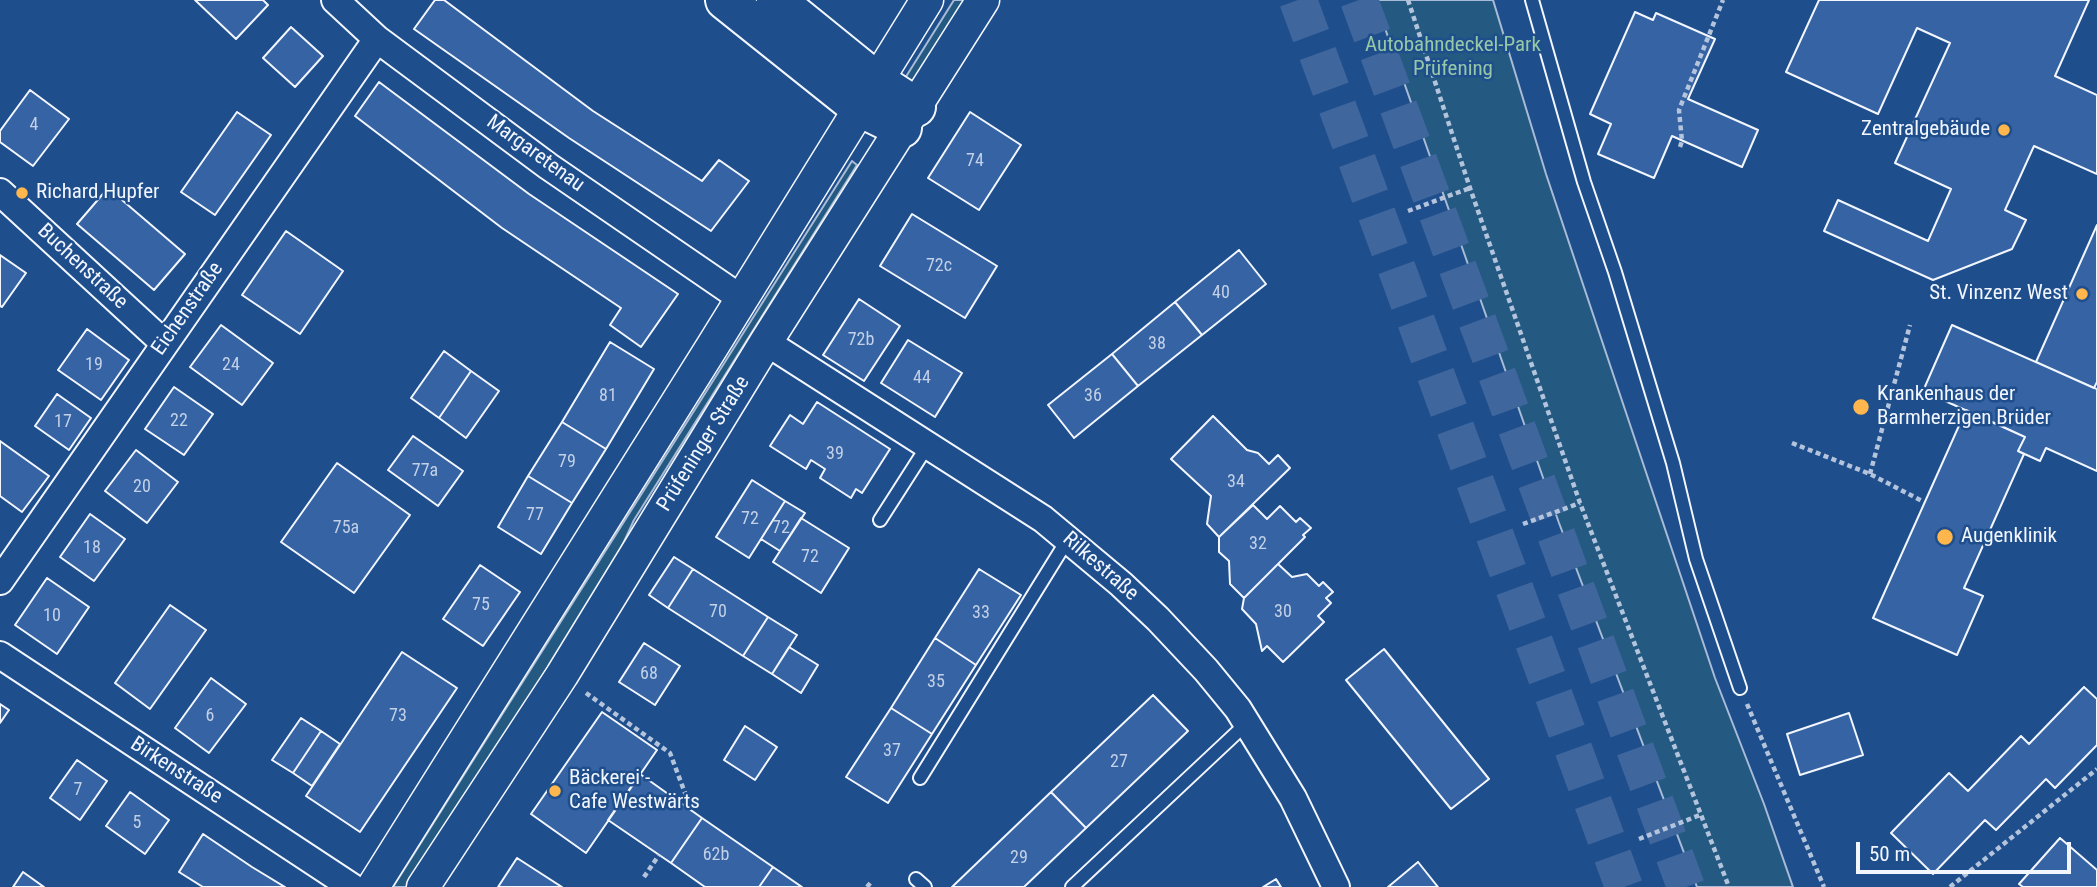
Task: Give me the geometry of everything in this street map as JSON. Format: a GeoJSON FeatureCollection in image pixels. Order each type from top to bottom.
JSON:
{"type":"FeatureCollection","features":[{"type":"Feature","properties":{"kind":"highway"},"geometry":{"type":"LineString","coordinates":[[725,0],[868,94],[909,117]]}},
{"type":"Feature","properties":{"kind":"highway"},"geometry":{"type":"LineString","coordinates":[[776,0],[868,94]]}},
{"type":"Feature","properties":{"kind":"street","name":"Margaretenau"},"geometry":{"type":"LineString","coordinates":[[335,0],[377,39],[548,166],[742,299]]}},
{"type":"Feature","properties":{"kind":"street"},"geometry":{"type":"LineString","coordinates":[[373,887],[927,0]]}},
{"type":"Feature","properties":{"kind":"street","name":"Prüfeninger Straße"},"geometry":{"type":"LineString","coordinates":[[423,887],[562,675],[766,342],[984,0]]}},
{"type":"Feature","properties":{"kind":"street","name":"Eichenstraße"},"geometry":{"type":"LineString","coordinates":[[0,581],[377,39]]}},
{"type":"Feature","properties":{"kind":"street","name":"Buchenstraße"},"geometry":{"type":"LineString","coordinates":[[0,192],[164,343]]}},
{"type":"Feature","properties":{"kind":"street","name":"Rilkestraße"},"geometry":{"type":"LineString","coordinates":[[766,342],[1008,494],[1121,583],[1206,670],[1247,723],[1293,798],[1336,887]]}},
{"type":"Feature","properties":{"kind":"street","name":"Birkenstraße"},"geometry":{"type":"LineString","coordinates":[[0,655],[352,887]]}},
{"type":"Feature","properties":{"kind":"lane"},"geometry":{"type":"LineString","coordinates":[[1532,0],[1584,182],[1615,272],[1673,463],[1696,559],[1740,688]]}},
{"type":"Feature","properties":{"kind":"lane"},"geometry":{"type":"LineString","coordinates":[[880,520],[928,444]]}},
{"type":"Feature","properties":{"kind":"lane"},"geometry":{"type":"LineString","coordinates":[[920,778],[1068,539]]}},
{"type":"Feature","properties":{"kind":"lane"},"geometry":{"type":"LineString","coordinates":[[1072,887],[1247,723]]}},
{"type":"Feature","properties":{"kind":"path"},"geometry":{"type":"LineString","coordinates":[[1408,0],[1470,188],[1580,503],[1729,887]]}},
{"type":"Feature","properties":{"kind":"path"},"geometry":{"type":"LineString","coordinates":[[1680,147],[1682,141],[1679,110],[1723,0]]}},
{"type":"Feature","properties":{"kind":"path"},"geometry":{"type":"LineString","coordinates":[[1408,211],[1470,188]]}},
{"type":"Feature","properties":{"kind":"path"},"geometry":{"type":"LineString","coordinates":[[1870,474],[1910,325]]}},
{"type":"Feature","properties":{"kind":"path"},"geometry":{"type":"LineString","coordinates":[[1792,443],[1870,474],[1924,502]]}},
{"type":"Feature","properties":{"kind":"path"},"geometry":{"type":"LineString","coordinates":[[1523,524],[1580,503]]}},
{"type":"Feature","properties":{"kind":"path"},"geometry":{"type":"LineString","coordinates":[[562,675],[670,753],[691,809]]}},
{"type":"Feature","properties":{"kind":"path"},"geometry":{"type":"LineString","coordinates":[[1740,688],[1825,887]]}},
{"type":"Feature","properties":{"kind":"path"},"geometry":{"type":"LineString","coordinates":[[1950,887],[2097,769]]}},
{"type":"Feature","properties":{"kind":"path"},"geometry":{"type":"LineString","coordinates":[[1639,839],[1700,815]]}},
{"type":"Feature","properties":{"kind":"path"},"geometry":{"type":"LineString","coordinates":[[644,877],[659,855]]}},
{"type":"Feature","properties":{"kind":"path"},"geometry":{"type":"LineString","coordinates":[[867,887],[872,881]]}},
{"type":"Feature","properties":{"kind":"green space"},"geometry":{"type":"Polygon","coordinates":[[[954,0],[969,0],[920,78],[908,87],[902,83],[954,0]]]}},
{"type":"Feature","properties":{"kind":"green space","name":"Autobahndeckel-Park Prüfening"},"geometry":{"type":"Polygon","coordinates":[[[1375,0],[1493,0],[1546,174],[1715,678],[1793,887],[1697,887],[1559,523],[1375,0]]]}},
{"type":"Feature","properties":{"kind":"green space"},"geometry":{"type":"Polygon","coordinates":[[[852,161],[857,165],[634,520],[616,559],[409,887],[393,887],[852,161]]]}},
{"type":"Feature","properties":{"kind":"building"},"geometry":{"type":"Polygon","coordinates":[[[195,0],[263,0],[268,5],[236,39],[195,0]]]}},
{"type":"Feature","properties":{"kind":"building"},"geometry":{"type":"Polygon","coordinates":[[[435,0],[444,0],[593,111],[702,181],[719,160],[749,181],[711,231],[569,138],[414,29],[435,0]]]}},
{"type":"Feature","properties":{"kind":"building","name":"Zentralgebäude"},"geometry":{"type":"Polygon","coordinates":[[[1819,0],[2089,0],[2055,76],[2097,95],[2097,174],[2034,146],[2005,210],[2026,220],[2012,249],[1933,280],[1824,231],[1838,200],[1928,241],[1951,189],[1895,163],[1950,43],[1917,28],[1878,114],[1786,72],[1819,0]]]}},
{"type":"Feature","properties":{"kind":"building"},"geometry":{"type":"Polygon","coordinates":[[[1635,12],[1653,20],[1656,13],[1715,39],[1688,99],[1758,130],[1742,167],[1672,136],[1654,178],[1598,154],[1611,124],[1590,114],[1635,12]]]}},
{"type":"Feature","properties":{"kind":"building"},"geometry":{"type":"Polygon","coordinates":[[[291,27],[323,56],[295,87],[263,58],[291,27]]]}},
{"type":"Feature","properties":{"kind":"building"},"geometry":{"type":"Polygon","coordinates":[[[379,82],[529,194],[678,294],[641,347],[610,325],[621,308],[502,228],[355,116],[379,82]]]}},
{"type":"Feature","properties":{"kind":"building"},"geometry":{"type":"Polygon","coordinates":[[[30,90],[69,119],[33,166],[0,142],[0,131],[30,90]]]}},
{"type":"Feature","properties":{"kind":"building"},"geometry":{"type":"Polygon","coordinates":[[[237,112],[271,135],[215,215],[181,192],[237,112]]]}},
{"type":"Feature","properties":{"kind":"building"},"geometry":{"type":"Polygon","coordinates":[[[970,112],[1021,145],[979,210],[928,178],[970,112]]]}},
{"type":"Feature","properties":{"kind":"building"},"geometry":{"type":"Polygon","coordinates":[[[108,188],[185,254],[154,290],[77,224],[108,188]]]}},
{"type":"Feature","properties":{"kind":"building"},"geometry":{"type":"Polygon","coordinates":[[[912,214],[997,266],[965,318],[880,266],[912,214]]]}},
{"type":"Feature","properties":{"kind":"building","name":"St. Vinzenz West"},"geometry":{"type":"Polygon","coordinates":[[[2097,225],[2097,382],[2094,388],[2036,362],[2097,225]]]}},
{"type":"Feature","properties":{"kind":"building"},"geometry":{"type":"Polygon","coordinates":[[[286,231],[343,271],[300,334],[242,295],[286,231]]]}},
{"type":"Feature","properties":{"kind":"building"},"geometry":{"type":"Polygon","coordinates":[[[1239,250],[1266,284],[1202,335],[1175,302],[1239,250]]]}},
{"type":"Feature","properties":{"kind":"building"},"geometry":{"type":"Polygon","coordinates":[[[0,255],[26,273],[2,307],[0,306],[0,255]]]}},
{"type":"Feature","properties":{"kind":"building"},"geometry":{"type":"Polygon","coordinates":[[[859,299],[900,326],[864,381],[823,355],[859,299]]]}},
{"type":"Feature","properties":{"kind":"building"},"geometry":{"type":"Polygon","coordinates":[[[1175,302],[1202,335],[1138,386],[1112,354],[1175,302]]]}},
{"type":"Feature","properties":{"kind":"building"},"geometry":{"type":"Polygon","coordinates":[[[221,325],[273,363],[242,405],[190,367],[221,325]]]}},
{"type":"Feature","properties":{"kind":"building"},"geometry":{"type":"Polygon","coordinates":[[[1952,325],[2097,389],[2097,471],[2046,448],[2040,461],[2018,451],[2025,437],[1923,391],[1952,325]]]}},
{"type":"Feature","properties":{"kind":"building"},"geometry":{"type":"Polygon","coordinates":[[[87,329],[129,360],[101,400],[58,370],[87,329]]]}},
{"type":"Feature","properties":{"kind":"building"},"geometry":{"type":"Polygon","coordinates":[[[908,340],[962,373],[935,417],[881,383],[908,340]]]}},
{"type":"Feature","properties":{"kind":"building"},"geometry":{"type":"Polygon","coordinates":[[[610,342],[654,369],[606,449],[562,422],[610,342]]]}},
{"type":"Feature","properties":{"kind":"building"},"geometry":{"type":"Polygon","coordinates":[[[444,351],[471,371],[439,418],[411,398],[444,351]]]}},
{"type":"Feature","properties":{"kind":"building"},"geometry":{"type":"Polygon","coordinates":[[[1112,354],[1138,386],[1074,438],[1048,405],[1112,354]]]}},
{"type":"Feature","properties":{"kind":"building"},"geometry":{"type":"Polygon","coordinates":[[[471,371],[499,391],[466,438],[439,418],[471,371]]]}},
{"type":"Feature","properties":{"kind":"building"},"geometry":{"type":"Polygon","coordinates":[[[174,387],[213,414],[184,455],[145,429],[174,387]]]}},
{"type":"Feature","properties":{"kind":"building"},"geometry":{"type":"Polygon","coordinates":[[[57,394],[91,418],[69,450],[35,426],[57,394]]]}},
{"type":"Feature","properties":{"kind":"building"},"geometry":{"type":"Polygon","coordinates":[[[817,402],[890,449],[862,493],[856,489],[851,498],[820,478],[825,469],[811,460],[806,469],[770,446],[790,415],[803,424],[817,402]]]}},
{"type":"Feature","properties":{"kind":"building"},"geometry":{"type":"Polygon","coordinates":[[[1966,410],[2025,437],[2018,451],[2024,454],[1964,588],[1983,596],[1957,655],[1873,618],[1966,410]]]}},
{"type":"Feature","properties":{"kind":"building"},"geometry":{"type":"Polygon","coordinates":[[[1213,416],[1247,450],[1258,453],[1269,464],[1278,455],[1290,468],[1219,537],[1207,524],[1211,496],[1171,459],[1213,416]]]}},
{"type":"Feature","properties":{"kind":"building"},"geometry":{"type":"Polygon","coordinates":[[[562,422],[606,449],[572,503],[528,476],[562,422]]]}},
{"type":"Feature","properties":{"kind":"building"},"geometry":{"type":"Polygon","coordinates":[[[413,436],[463,471],[438,506],[388,470],[413,436]]]}},
{"type":"Feature","properties":{"kind":"building"},"geometry":{"type":"Polygon","coordinates":[[[0,441],[49,476],[22,512],[0,496],[0,441]]]}},
{"type":"Feature","properties":{"kind":"building"},"geometry":{"type":"Polygon","coordinates":[[[136,450],[178,482],[147,523],[105,491],[136,450]]]}},
{"type":"Feature","properties":{"kind":"building"},"geometry":{"type":"Polygon","coordinates":[[[337,463],[410,515],[354,593],[281,542],[337,463]]]}},
{"type":"Feature","properties":{"kind":"building"},"geometry":{"type":"Polygon","coordinates":[[[528,476],[572,503],[541,554],[498,527],[528,476]]]}},
{"type":"Feature","properties":{"kind":"building"},"geometry":{"type":"Polygon","coordinates":[[[752,480],[785,501],[749,558],[716,537],[752,480]]]}},
{"type":"Feature","properties":{"kind":"building"},"geometry":{"type":"Polygon","coordinates":[[[785,501],[805,513],[780,551],[761,539],[785,501]]]}},
{"type":"Feature","properties":{"kind":"building"},"geometry":{"type":"Polygon","coordinates":[[[1253,505],[1267,519],[1280,506],[1296,522],[1300,518],[1311,528],[1244,598],[1230,584],[1229,561],[1219,552],[1219,537],[1253,505]]]}},
{"type":"Feature","properties":{"kind":"building"},"geometry":{"type":"Polygon","coordinates":[[[90,514],[125,539],[94,581],[60,557],[90,514]]]}},
{"type":"Feature","properties":{"kind":"building"},"geometry":{"type":"Polygon","coordinates":[[[801,518],[849,548],[821,593],[773,562],[801,518]]]}},
{"type":"Feature","properties":{"kind":"building"},"geometry":{"type":"Polygon","coordinates":[[[674,557],[693,569],[668,608],[649,595],[674,557]]]}},
{"type":"Feature","properties":{"kind":"building"},"geometry":{"type":"Polygon","coordinates":[[[1278,564],[1292,577],[1307,574],[1319,586],[1323,582],[1333,592],[1326,598],[1331,603],[1318,616],[1324,622],[1283,662],[1267,646],[1262,651],[1256,624],[1242,609],[1244,598],[1278,564]]]}},
{"type":"Feature","properties":{"kind":"building"},"geometry":{"type":"Polygon","coordinates":[[[480,565],[520,592],[483,646],[443,619],[480,565]]]}},
{"type":"Feature","properties":{"kind":"building"},"geometry":{"type":"Polygon","coordinates":[[[693,569],[768,617],[743,656],[668,608],[693,569]]]}},
{"type":"Feature","properties":{"kind":"building"},"geometry":{"type":"Polygon","coordinates":[[[979,569],[1021,595],[976,665],[935,638],[979,569]]]}},
{"type":"Feature","properties":{"kind":"building"},"geometry":{"type":"Polygon","coordinates":[[[47,578],[89,607],[57,654],[15,625],[47,578]]]}},
{"type":"Feature","properties":{"kind":"building"},"geometry":{"type":"Polygon","coordinates":[[[170,605],[206,630],[150,709],[115,683],[170,605]]]}},
{"type":"Feature","properties":{"kind":"building"},"geometry":{"type":"Polygon","coordinates":[[[768,617],[797,635],[772,674],[743,656],[768,617]]]}},
{"type":"Feature","properties":{"kind":"building"},"geometry":{"type":"Polygon","coordinates":[[[935,638],[976,665],[932,734],[891,708],[935,638]]]}},
{"type":"Feature","properties":{"kind":"building"},"geometry":{"type":"Polygon","coordinates":[[[644,643],[680,666],[655,705],[619,682],[644,643]]]}},
{"type":"Feature","properties":{"kind":"building"},"geometry":{"type":"Polygon","coordinates":[[[789,647],[818,665],[801,693],[772,674],[789,647]]]}},
{"type":"Feature","properties":{"kind":"building"},"geometry":{"type":"Polygon","coordinates":[[[1384,649],[1489,779],[1451,809],[1346,680],[1384,649]]]}},
{"type":"Feature","properties":{"kind":"building"},"geometry":{"type":"Polygon","coordinates":[[[402,652],[457,688],[360,832],[306,796],[402,652]]]}},
{"type":"Feature","properties":{"kind":"building"},"geometry":{"type":"Polygon","coordinates":[[[211,678],[246,704],[209,753],[175,728],[211,678]]]}},
{"type":"Feature","properties":{"kind":"building"},"geometry":{"type":"Polygon","coordinates":[[[2084,687],[2097,699],[2097,745],[2055,788],[2046,779],[1996,830],[1985,820],[1933,874],[1891,833],[1949,773],[1968,791],[2021,736],[2029,744],[2084,687]]]}},
{"type":"Feature","properties":{"kind":"building"},"geometry":{"type":"Polygon","coordinates":[[[1153,695],[1188,731],[1086,828],[1051,792],[1153,695]]]}},
{"type":"Feature","properties":{"kind":"building"},"geometry":{"type":"Polygon","coordinates":[[[0,704],[9,710],[0,723],[0,704]]]}},
{"type":"Feature","properties":{"kind":"building"},"geometry":{"type":"Polygon","coordinates":[[[891,708],[932,734],[888,803],[846,777],[891,708]]]}},
{"type":"Feature","properties":{"kind":"building"},"geometry":{"type":"Polygon","coordinates":[[[602,712],[657,750],[586,853],[531,814],[602,712]]]}},
{"type":"Feature","properties":{"kind":"building"},"geometry":{"type":"Polygon","coordinates":[[[1849,713],[1863,755],[1800,775],[1787,734],[1849,713]]]}},
{"type":"Feature","properties":{"kind":"building"},"geometry":{"type":"Polygon","coordinates":[[[301,718],[321,731],[293,773],[272,760],[301,718]]]}},
{"type":"Feature","properties":{"kind":"building"},"geometry":{"type":"Polygon","coordinates":[[[745,726],[777,747],[755,780],[724,760],[745,726]]]}},
{"type":"Feature","properties":{"kind":"building"},"geometry":{"type":"Polygon","coordinates":[[[321,731],[340,744],[312,786],[293,773],[321,731]]]}},
{"type":"Feature","properties":{"kind":"building"},"geometry":{"type":"Polygon","coordinates":[[[77,760],[107,781],[80,820],[50,798],[77,760]]]}},
{"type":"Feature","properties":{"kind":"building"},"geometry":{"type":"Polygon","coordinates":[[[640,774],[702,818],[671,863],[608,820],[640,774]]]}},
{"type":"Feature","properties":{"kind":"building"},"geometry":{"type":"Polygon","coordinates":[[[130,792],[169,820],[145,854],[106,826],[130,792]]]}},
{"type":"Feature","properties":{"kind":"building"},"geometry":{"type":"Polygon","coordinates":[[[1051,792],[1086,828],[1024,887],[952,887],[1051,792]]]}},
{"type":"Feature","properties":{"kind":"building"},"geometry":{"type":"Polygon","coordinates":[[[702,818],[773,867],[759,887],[705,887],[671,863],[702,818]]]}},
{"type":"Feature","properties":{"kind":"building"},"geometry":{"type":"Polygon","coordinates":[[[203,834],[285,887],[203,887],[179,872],[203,834]]]}},
{"type":"Feature","properties":{"kind":"building"},"geometry":{"type":"Polygon","coordinates":[[[2060,838],[2097,870],[2097,887],[2023,887],[2019,884],[2060,838]]]}},
{"type":"Feature","properties":{"kind":"building"},"geometry":{"type":"Polygon","coordinates":[[[517,858],[562,887],[498,887],[517,858]]]}},
{"type":"Feature","properties":{"kind":"building"},"geometry":{"type":"Polygon","coordinates":[[[1418,862],[1438,887],[1388,887],[1418,862]]]}},
{"type":"Feature","properties":{"kind":"building"},"geometry":{"type":"Polygon","coordinates":[[[773,867],[802,887],[759,887],[773,867]]]}},
{"type":"Feature","properties":{"kind":"building"},"geometry":{"type":"Polygon","coordinates":[[[23,872],[44,887],[13,887],[23,872]]]}},
{"type":"Feature","properties":{"kind":"building"},"geometry":{"type":"Polygon","coordinates":[[[1276,879],[1281,887],[1263,887],[1276,879]]]}},
{"type":"Feature","properties":{"kind":"tunnel"},"geometry":{"type":"LineString","coordinates":[[1298,0],[1624,887]]}},
{"type":"Feature","properties":{"kind":"tunnel"},"geometry":{"type":"LineString","coordinates":[[1359,0],[1686,887]]}},
{"type":"Feature","properties":{"kind":"place","name":"Zentralgebäude"},"geometry":{"type":"Point","coordinates":[2004,130]}},
{"type":"Feature","properties":{"kind":"place","name":"Richard Hupfer"},"geometry":{"type":"Point","coordinates":[22,193]}},
{"type":"Feature","properties":{"kind":"place","name":"St. Vinzenz West"},"geometry":{"type":"Point","coordinates":[2082,294]}},
{"type":"Feature","properties":{"kind":"place","name":"Krankenhaus der Barmherzigen Brüder"},"geometry":{"type":"Point","coordinates":[1861,407]}},
{"type":"Feature","properties":{"kind":"place","name":"Augenklinik"},"geometry":{"type":"Point","coordinates":[1945,537]}},
{"type":"Feature","properties":{"kind":"place","name":"Bäckerei - Cafe Westwärts"},"geometry":{"type":"Point","coordinates":[555,791]}}]}
